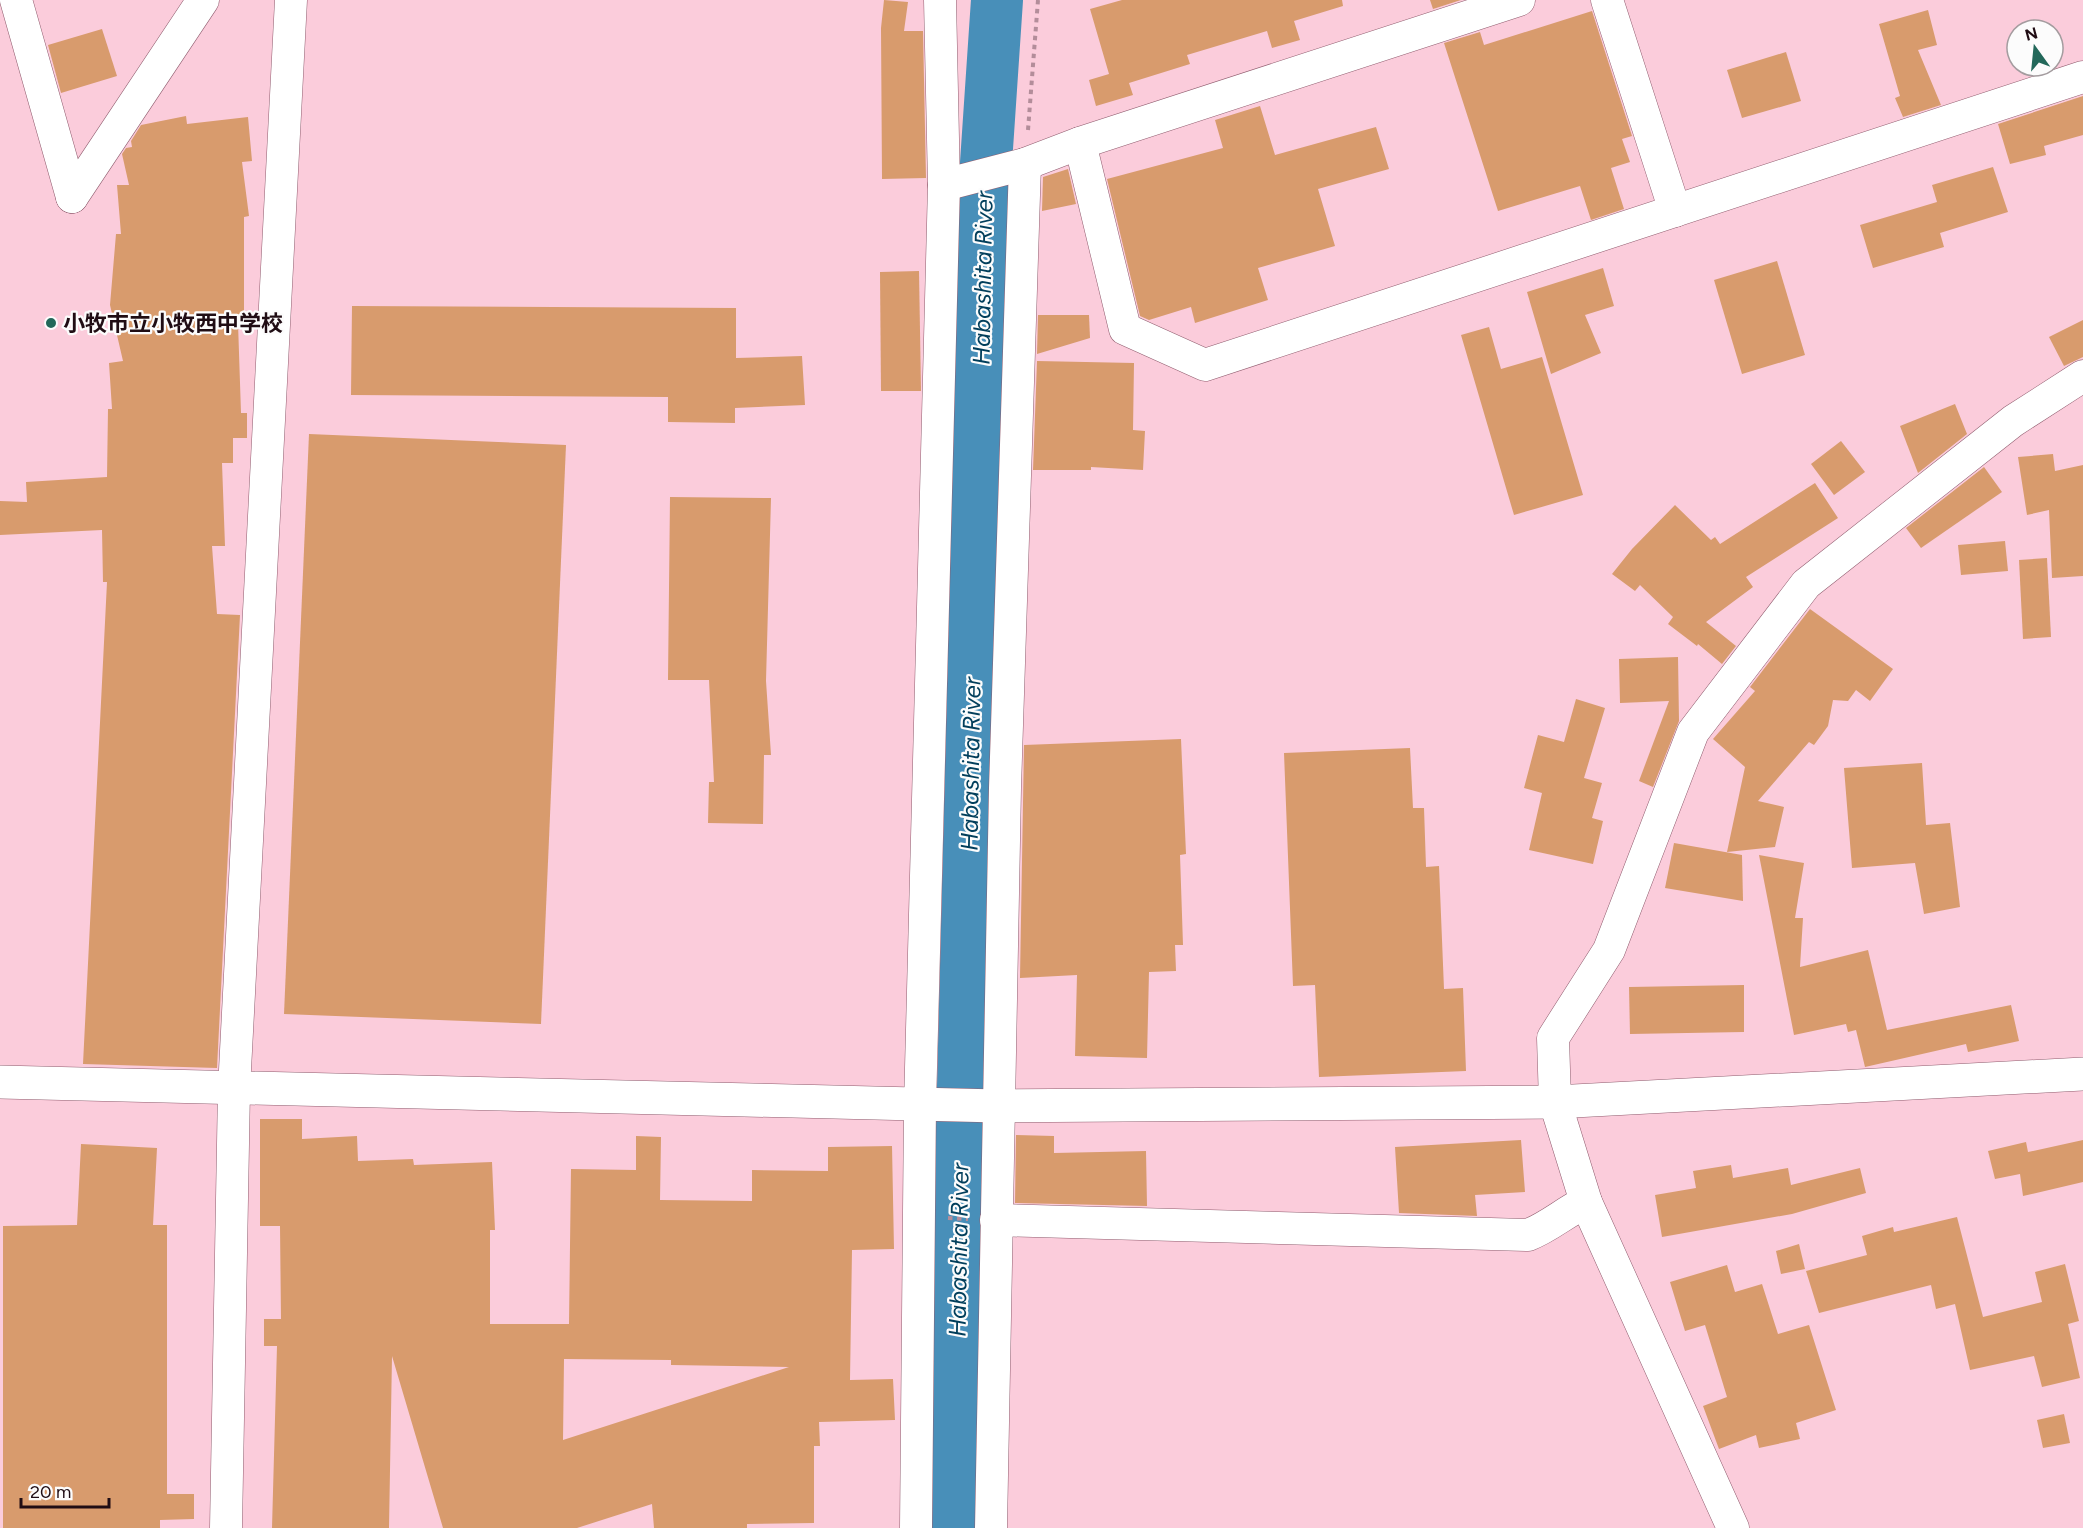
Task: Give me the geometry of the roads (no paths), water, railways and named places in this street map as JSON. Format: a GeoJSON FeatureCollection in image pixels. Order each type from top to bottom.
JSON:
{"type":"FeatureCollection","features":[{"type":"Feature","properties":{"kind":"street"},"geometry":{"type":"LineString","coordinates":[[16,0],[72,196],[203,0]]}},
{"type":"Feature","properties":{"kind":"street"},"geometry":{"type":"LineString","coordinates":[[226,1528],[234,1089],[291,0]]}},
{"type":"Feature","properties":{"kind":"street"},"geometry":{"type":"LineString","coordinates":[[916,1528],[950,183],[940,0]]}},
{"type":"Feature","properties":{"kind":"street"},"geometry":{"type":"LineString","coordinates":[[950,183],[1019,166],[1080,143],[1519,0]]}},
{"type":"Feature","properties":{"kind":"street"},"geometry":{"type":"LineString","coordinates":[[1607,0],[1675,211]]}},
{"type":"Feature","properties":{"kind":"street"},"geometry":{"type":"LineString","coordinates":[[1080,143],[1125,329],[1206,365],[2083,77]]}},
{"type":"Feature","properties":{"kind":"street"},"geometry":{"type":"LineString","coordinates":[[991,1528],[985,1219],[994,1106],[1005,776],[1019,166]]}},
{"type":"Feature","properties":{"kind":"street"},"geometry":{"type":"LineString","coordinates":[[1732,1528],[1586,1202],[1555,1102],[1553,1038],[1609,950],[1693,732],[1806,584],[2013,421],[2083,376]]}},
{"type":"Feature","properties":{"kind":"street"},"geometry":{"type":"LineString","coordinates":[[0,1082],[994,1106],[1555,1102],[2083,1074]]}},
{"type":"Feature","properties":{"kind":"street"},"geometry":{"type":"LineString","coordinates":[[985,1219],[1528,1234],[1546,1227],[1559,1216],[1586,1202]]}},
{"type":"Feature","properties":{"kind":"waterway","name":"Habashita River"},"geometry":{"type":"LineString","coordinates":[[952,1528],[986,163],[997,0]]}},
{"type":"Feature","properties":{"kind":"place","name":"小牧市立小牧西中学校"},"geometry":{"type":"Point","coordinates":[51,323]}}]}
